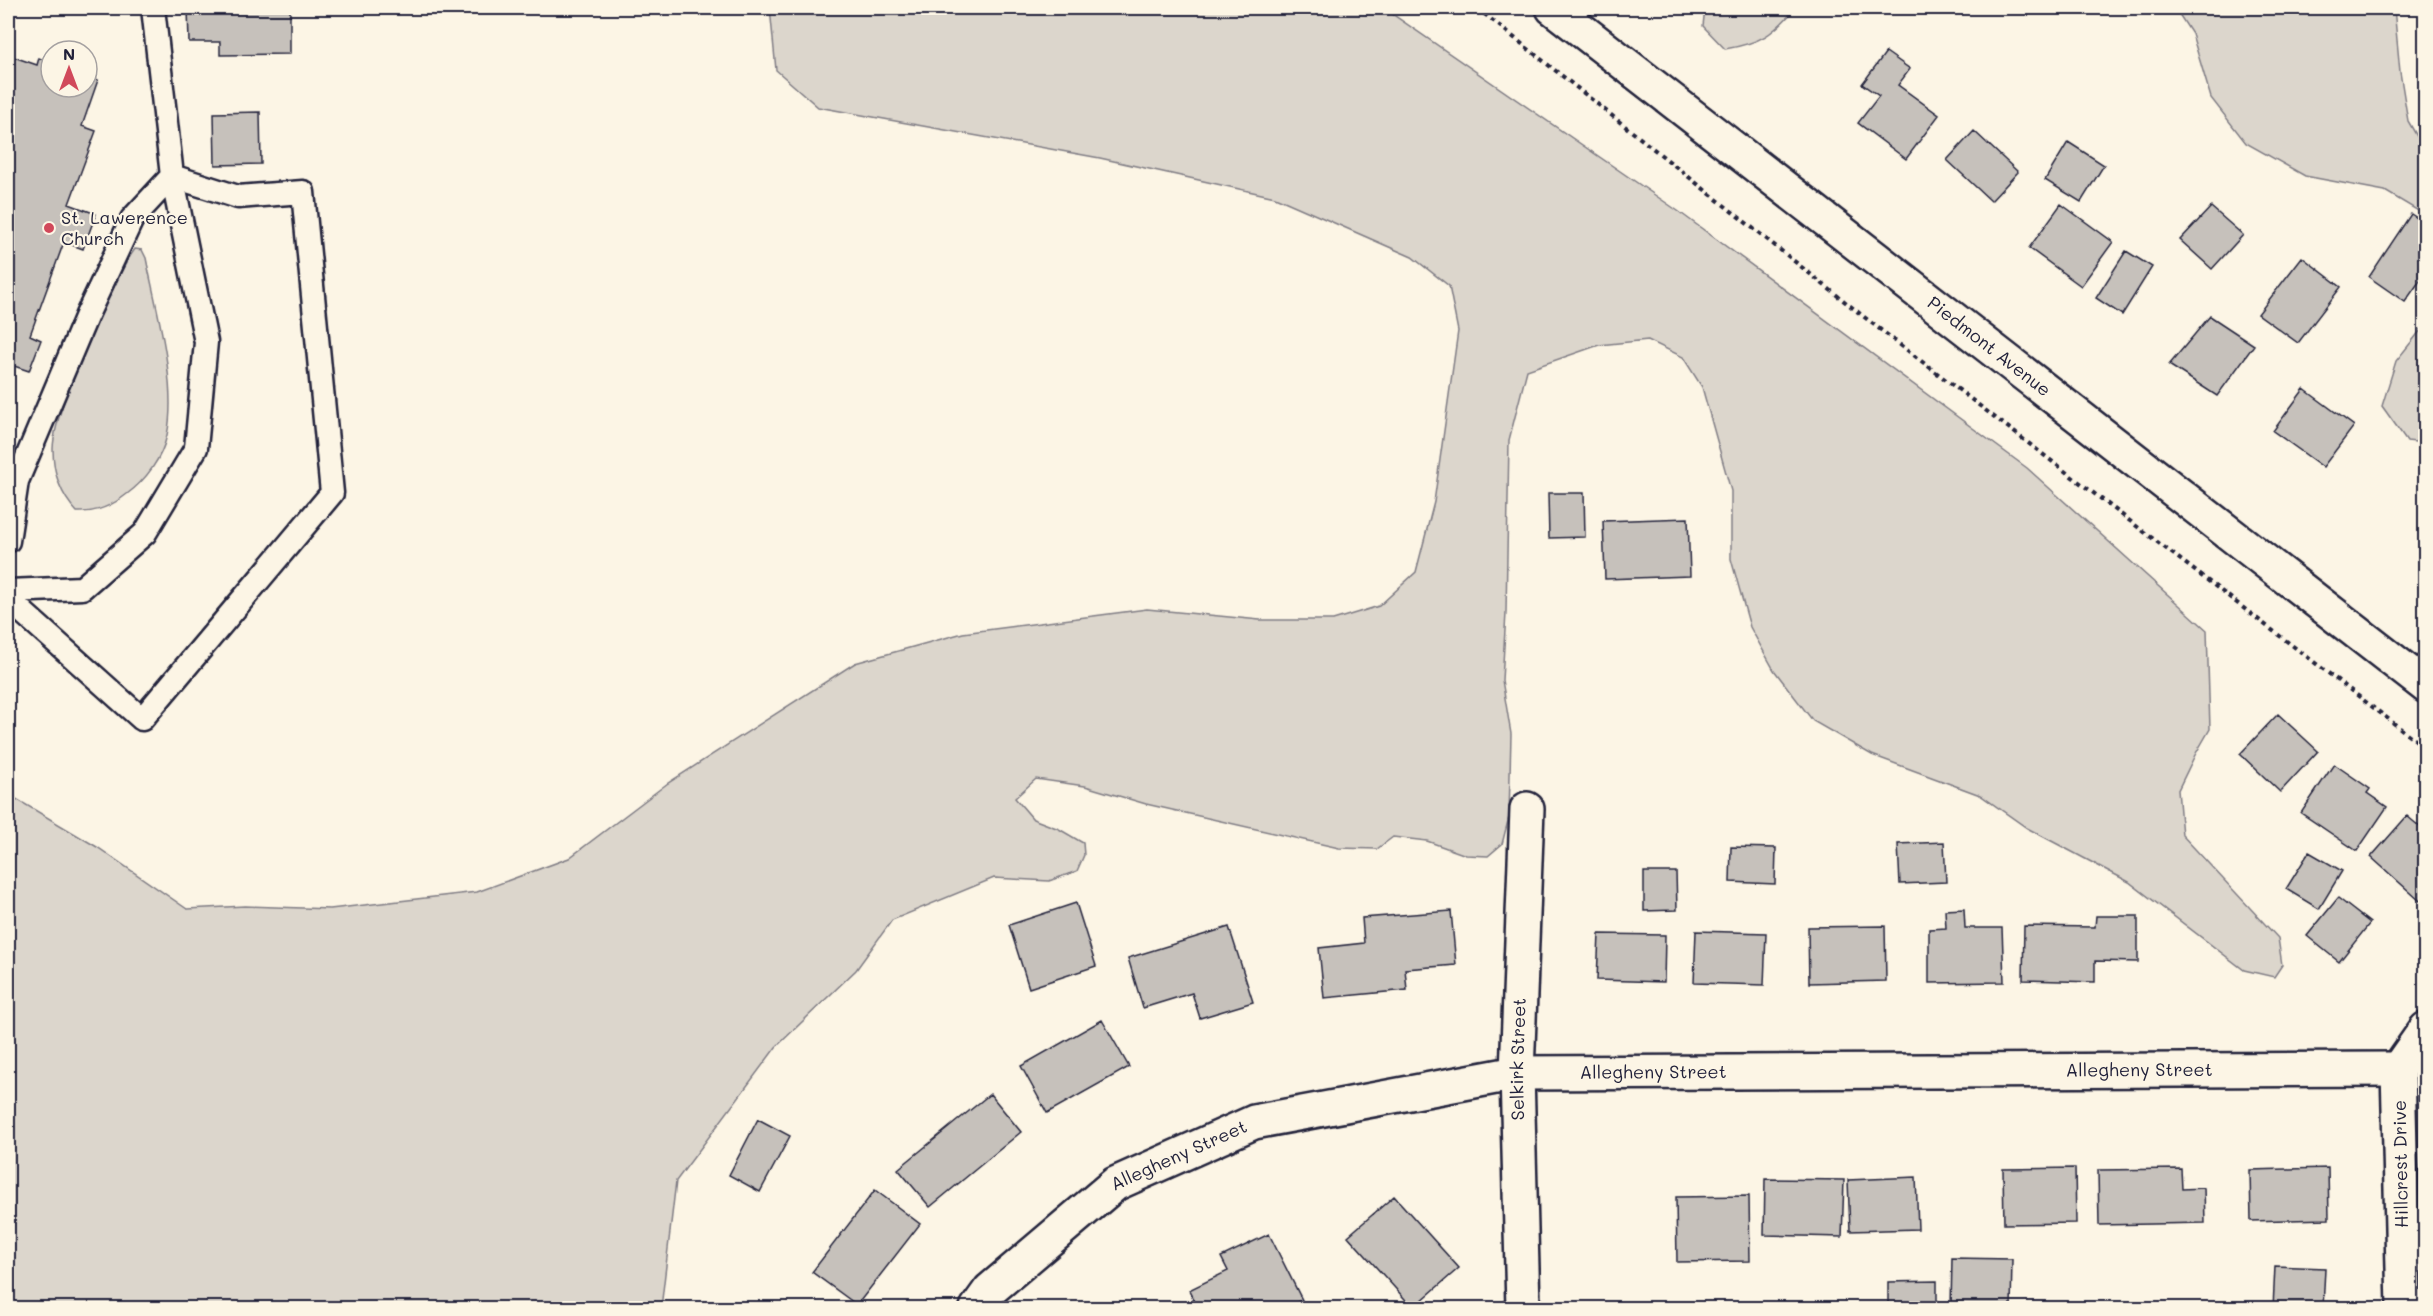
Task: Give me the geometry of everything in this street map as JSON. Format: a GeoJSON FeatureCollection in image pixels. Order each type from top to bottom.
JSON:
{"type":"FeatureCollection","features":[{"type":"Feature","properties":{"kind":"street","name":"Piedmont Avenue"},"geometry":{"type":"LineString","coordinates":[[1553,8],[2426,686]]}},
{"type":"Feature","properties":{"kind":"street","name":"Selkirk Street"},"geometry":{"type":"LineString","coordinates":[[1523,1308],[1517,1073],[1527,809]]}},
{"type":"Feature","properties":{"kind":"street"},"geometry":{"type":"LineString","coordinates":[[2398,1070],[2426,1029]]}},
{"type":"Feature","properties":{"kind":"street","name":"Allegheny Street"},"geometry":{"type":"LineString","coordinates":[[977,1308],[990,1290],[1114,1184],[1254,1122],[1517,1073],[2398,1070]]}},
{"type":"Feature","properties":{"kind":"street","name":"Hillcrest Drive"},"geometry":{"type":"LineString","coordinates":[[2398,1070],[2404,1308]]}},
{"type":"Feature","properties":{"kind":"lane"},"geometry":{"type":"LineString","coordinates":[[8,591],[82,588],[145,533],[196,448],[206,342],[172,176],[153,8]]}},
{"type":"Feature","properties":{"kind":"lane"},"geometry":{"type":"LineString","coordinates":[[8,542],[17,481],[87,315],[132,219],[172,176]]}},
{"type":"Feature","properties":{"kind":"lane"},"geometry":{"type":"LineString","coordinates":[[8,599],[142,719],[332,493],[303,192],[238,196],[172,176]]}},
{"type":"Feature","properties":{"kind":"path"},"geometry":{"type":"LineString","coordinates":[[1476,8],[1873,324],[2426,748]]}},
{"type":"Feature","properties":{"kind":"shaded area"},"geometry":{"type":"Polygon","coordinates":[[[770,8],[1380,8],[1392,14],[1678,211],[2027,468],[2207,630],[2210,729],[2178,790],[2182,835],[2278,938],[2282,965],[2274,977],[2244,970],[2129,882],[2027,828],[1980,795],[1872,755],[1813,721],[1774,670],[1750,627],[1731,559],[1731,491],[1702,387],[1683,357],[1648,340],[1599,345],[1527,370],[1509,440],[1506,613],[1502,680],[1511,734],[1509,817],[1502,844],[1488,856],[1466,855],[1427,841],[1393,837],[1377,849],[1339,848],[1146,804],[1085,786],[1036,779],[1015,798],[1033,819],[1059,829],[1083,843],[1084,855],[1077,871],[1049,881],[994,878],[892,920],[856,970],[776,1047],[676,1181],[661,1308],[8,1308],[8,794],[97,847],[187,909],[245,906],[330,909],[477,892],[569,858],[668,783],[855,663],[963,633],[1147,609],[1260,620],[1333,620],[1379,606],[1416,572],[1434,502],[1458,331],[1449,286],[1412,257],[1275,197],[1100,158],[818,107],[776,70],[770,8]]]}},
{"type":"Feature","properties":{"kind":"shaded area"},"geometry":{"type":"Polygon","coordinates":[[[1705,8],[1796,8],[1780,25],[1757,41],[1725,49],[1703,26],[1705,8]]]}},
{"type":"Feature","properties":{"kind":"shaded area"},"geometry":{"type":"Polygon","coordinates":[[[2175,8],[2394,8],[2400,72],[2408,121],[2425,150],[2425,215],[2385,191],[2305,176],[2246,143],[2211,98],[2192,34],[2175,8]]]}},
{"type":"Feature","properties":{"kind":"shaded area"},"geometry":{"type":"Polygon","coordinates":[[[135,249],[142,250],[146,258],[164,346],[170,393],[167,435],[157,460],[134,488],[104,508],[77,512],[62,491],[56,475],[53,449],[55,434],[79,363],[116,281],[135,249]]]}},
{"type":"Feature","properties":{"kind":"shaded area"},"geometry":{"type":"Polygon","coordinates":[[[2425,325],[2425,443],[2407,441],[2382,406],[2396,361],[2425,325]]]}},
{"type":"Feature","properties":{"kind":"building"},"geometry":{"type":"Polygon","coordinates":[[[188,8],[290,8],[290,54],[220,55],[220,42],[189,42],[188,8]]]}},
{"type":"Feature","properties":{"kind":"building"},"geometry":{"type":"Polygon","coordinates":[[[1886,52],[1910,69],[1898,85],[1939,115],[1906,159],[1858,123],[1879,96],[1862,84],[1886,52]]]}},
{"type":"Feature","properties":{"kind":"building","name":"St. Lawerence Church"},"geometry":{"type":"Polygon","coordinates":[[[8,55],[37,65],[39,58],[39,99],[91,99],[82,126],[96,131],[69,204],[96,214],[83,249],[64,242],[30,335],[41,340],[29,371],[11,365],[8,374],[8,55]]]}},
{"type":"Feature","properties":{"kind":"building"},"geometry":{"type":"Polygon","coordinates":[[[260,112],[261,164],[215,165],[214,113],[260,112]]]}},
{"type":"Feature","properties":{"kind":"building"},"geometry":{"type":"Polygon","coordinates":[[[1974,131],[2018,172],[1991,201],[1947,160],[1974,131]]]}},
{"type":"Feature","properties":{"kind":"building"},"geometry":{"type":"Polygon","coordinates":[[[2068,142],[2104,165],[2081,202],[2045,180],[2068,142]]]}},
{"type":"Feature","properties":{"kind":"building"},"geometry":{"type":"Polygon","coordinates":[[[2061,204],[2113,242],[2081,286],[2029,248],[2061,204]]]}},
{"type":"Feature","properties":{"kind":"building"},"geometry":{"type":"Polygon","coordinates":[[[2211,207],[2243,235],[2212,269],[2180,240],[2211,207]]]}},
{"type":"Feature","properties":{"kind":"building"},"geometry":{"type":"Polygon","coordinates":[[[2411,214],[2426,224],[2426,272],[2405,302],[2369,277],[2411,214]]]}},
{"type":"Feature","properties":{"kind":"building"},"geometry":{"type":"Polygon","coordinates":[[[2126,251],[2152,267],[2122,315],[2096,298],[2126,251]]]}},
{"type":"Feature","properties":{"kind":"building"},"geometry":{"type":"Polygon","coordinates":[[[2302,257],[2341,287],[2298,343],[2258,314],[2302,257]]]}},
{"type":"Feature","properties":{"kind":"building"},"geometry":{"type":"Polygon","coordinates":[[[2210,316],[2254,345],[2217,396],[2169,365],[2210,316]]]}},
{"type":"Feature","properties":{"kind":"building"},"geometry":{"type":"Polygon","coordinates":[[[2304,389],[2354,426],[2323,467],[2273,431],[2304,389]]]}},
{"type":"Feature","properties":{"kind":"building"},"geometry":{"type":"Polygon","coordinates":[[[1548,493],[1584,493],[1585,537],[1549,538],[1548,493]]]}},
{"type":"Feature","properties":{"kind":"building"},"geometry":{"type":"Polygon","coordinates":[[[1688,518],[1690,576],[1605,579],[1603,521],[1688,518]]]}},
{"type":"Feature","properties":{"kind":"building"},"geometry":{"type":"Polygon","coordinates":[[[2278,714],[2318,751],[2280,792],[2240,754],[2278,714]]]}},
{"type":"Feature","properties":{"kind":"building"},"geometry":{"type":"Polygon","coordinates":[[[2334,764],[2370,789],[2367,793],[2387,807],[2357,851],[2301,813],[2334,764]]]}},
{"type":"Feature","properties":{"kind":"building"},"geometry":{"type":"Polygon","coordinates":[[[2407,816],[2426,832],[2426,895],[2420,901],[2371,857],[2407,816]]]}},
{"type":"Feature","properties":{"kind":"building"},"geometry":{"type":"Polygon","coordinates":[[[1944,842],[1946,882],[1900,884],[1898,844],[1944,842]]]}},
{"type":"Feature","properties":{"kind":"building"},"geometry":{"type":"Polygon","coordinates":[[[1731,847],[1776,848],[1775,884],[1730,882],[1731,847]]]}},
{"type":"Feature","properties":{"kind":"building"},"geometry":{"type":"Polygon","coordinates":[[[2309,852],[2342,871],[2319,909],[2286,889],[2309,852]]]}},
{"type":"Feature","properties":{"kind":"building"},"geometry":{"type":"Polygon","coordinates":[[[1644,872],[1676,872],[1677,910],[1644,911],[1644,872]]]}},
{"type":"Feature","properties":{"kind":"building"},"geometry":{"type":"Polygon","coordinates":[[[2338,898],[2370,923],[2339,962],[2307,936],[2338,898]]]}},
{"type":"Feature","properties":{"kind":"building"},"geometry":{"type":"Polygon","coordinates":[[[1076,903],[1096,966],[1029,988],[1009,925],[1076,903]]]}},
{"type":"Feature","properties":{"kind":"building"},"geometry":{"type":"Polygon","coordinates":[[[1964,909],[1965,928],[2002,928],[2004,982],[1929,983],[1929,929],[1946,928],[1945,910],[1964,909]]]}},
{"type":"Feature","properties":{"kind":"building"},"geometry":{"type":"Polygon","coordinates":[[[1451,911],[1456,965],[1405,969],[1407,990],[1324,998],[1319,948],[1364,943],[1362,918],[1451,911]]]}},
{"type":"Feature","properties":{"kind":"building"},"geometry":{"type":"Polygon","coordinates":[[[2096,916],[2138,916],[2138,962],[2095,961],[2095,982],[2023,980],[2024,926],[2095,927],[2096,916]]]}},
{"type":"Feature","properties":{"kind":"building"},"geometry":{"type":"Polygon","coordinates":[[[1885,926],[1886,981],[1809,983],[1808,927],[1885,926]]]}},
{"type":"Feature","properties":{"kind":"building"},"geometry":{"type":"Polygon","coordinates":[[[1229,927],[1253,1002],[1200,1018],[1192,993],[1143,1008],[1128,958],[1229,927]]]}},
{"type":"Feature","properties":{"kind":"building"},"geometry":{"type":"Polygon","coordinates":[[[1696,931],[1766,933],[1764,985],[1694,983],[1696,931]]]}},
{"type":"Feature","properties":{"kind":"building"},"geometry":{"type":"Polygon","coordinates":[[[1599,934],[1665,935],[1664,982],[1597,980],[1599,934]]]}},
{"type":"Feature","properties":{"kind":"building"},"geometry":{"type":"Polygon","coordinates":[[[1102,1020],[1129,1067],[1047,1113],[1021,1066],[1102,1020]]]}},
{"type":"Feature","properties":{"kind":"building"},"geometry":{"type":"Polygon","coordinates":[[[990,1094],[1021,1132],[930,1207],[898,1169],[990,1094]]]}},
{"type":"Feature","properties":{"kind":"building"},"geometry":{"type":"Polygon","coordinates":[[[758,1119],[790,1136],[760,1192],[729,1175],[758,1119]]]}},
{"type":"Feature","properties":{"kind":"building"},"geometry":{"type":"Polygon","coordinates":[[[2075,1168],[2076,1223],[2004,1224],[2003,1169],[2075,1168]]]}},
{"type":"Feature","properties":{"kind":"building"},"geometry":{"type":"Polygon","coordinates":[[[2328,1168],[2329,1219],[2251,1221],[2250,1170],[2328,1168]]]}},
{"type":"Feature","properties":{"kind":"building"},"geometry":{"type":"Polygon","coordinates":[[[2181,1169],[2182,1189],[2204,1188],[2205,1223],[2099,1225],[2098,1170],[2181,1169]]]}},
{"type":"Feature","properties":{"kind":"building"},"geometry":{"type":"Polygon","coordinates":[[[1916,1177],[1918,1229],[1850,1231],[1848,1180],[1916,1177]]]}},
{"type":"Feature","properties":{"kind":"building"},"geometry":{"type":"Polygon","coordinates":[[[1765,1179],[1844,1180],[1842,1237],[1764,1235],[1765,1179]]]}},
{"type":"Feature","properties":{"kind":"building"},"geometry":{"type":"Polygon","coordinates":[[[875,1190],[920,1224],[857,1305],[812,1272],[875,1190]]]}},
{"type":"Feature","properties":{"kind":"building"},"geometry":{"type":"Polygon","coordinates":[[[1394,1196],[1459,1268],[1413,1308],[1348,1236],[1394,1196]]]}},
{"type":"Feature","properties":{"kind":"building"},"geometry":{"type":"Polygon","coordinates":[[[1749,1196],[1750,1261],[1677,1262],[1676,1197],[1749,1196]]]}},
{"type":"Feature","properties":{"kind":"building"},"geometry":{"type":"Polygon","coordinates":[[[1269,1234],[1302,1300],[1284,1308],[1198,1308],[1189,1290],[1228,1271],[1221,1257],[1269,1234]]]}},
{"type":"Feature","properties":{"kind":"building"},"geometry":{"type":"Polygon","coordinates":[[[1952,1258],[2012,1259],[2011,1308],[1951,1308],[1952,1258]]]}},
{"type":"Feature","properties":{"kind":"building"},"geometry":{"type":"Polygon","coordinates":[[[2275,1266],[2325,1268],[2323,1308],[2273,1308],[2275,1266]]]}},
{"type":"Feature","properties":{"kind":"building"},"geometry":{"type":"Polygon","coordinates":[[[1937,1281],[1937,1308],[1888,1308],[1888,1282],[1937,1281]]]}},
{"type":"Feature","properties":{"kind":"place","name":"St. Lawerence Church"},"geometry":{"type":"Point","coordinates":[49,228]}}]}
